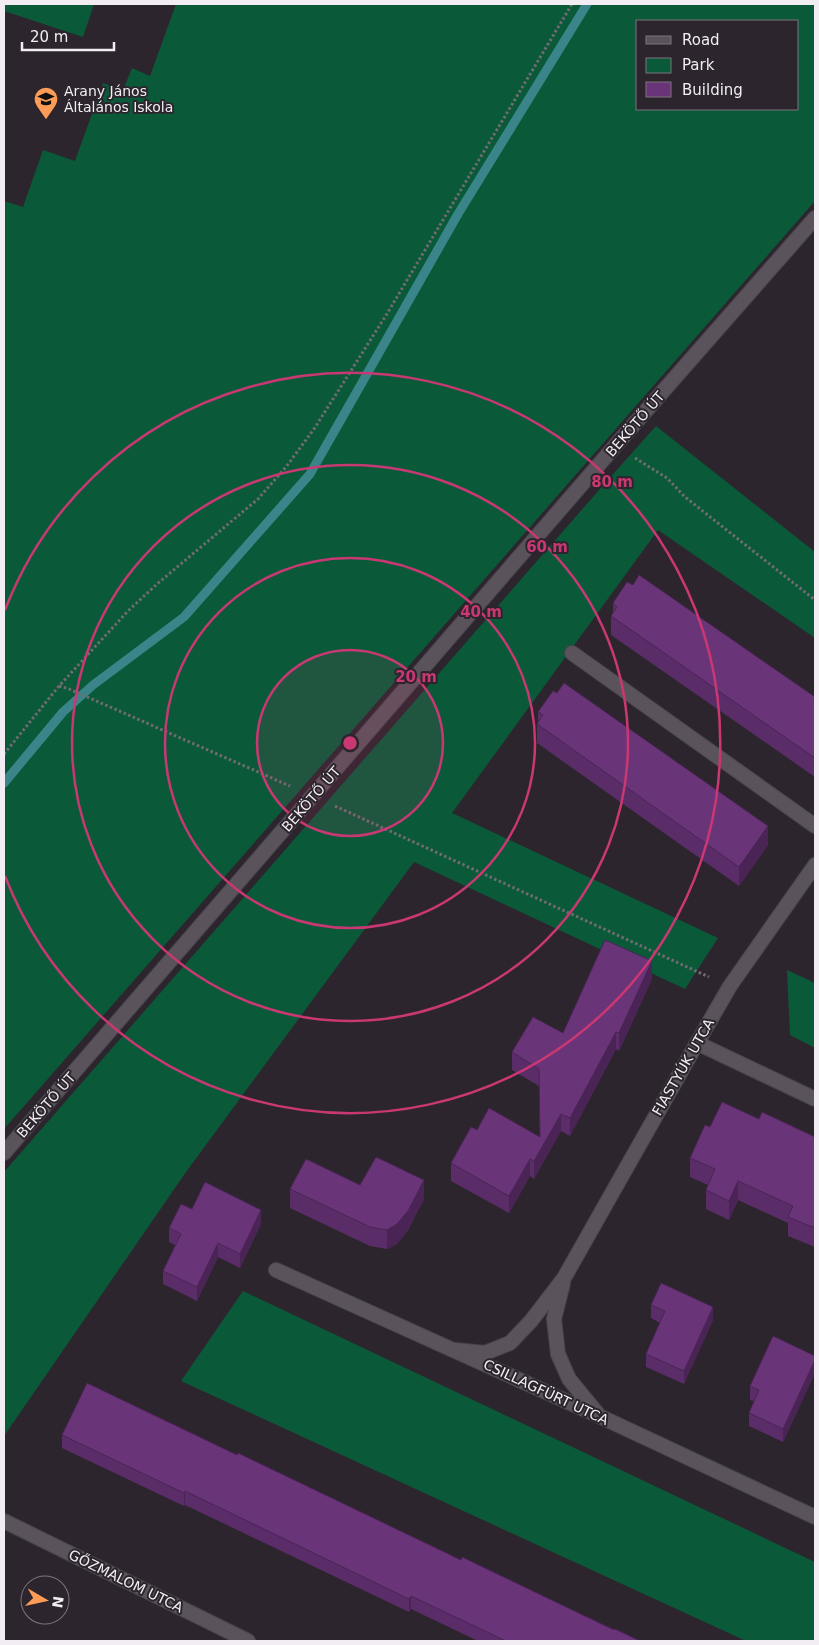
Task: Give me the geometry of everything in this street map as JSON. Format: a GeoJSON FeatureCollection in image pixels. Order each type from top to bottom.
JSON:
{"type":"FeatureCollection","features":[{"type":"Feature","properties":{"kind":"street","name":"BEKÖTŐ ÚT"},"geometry":{"type":"LineString","coordinates":[[4,1153],[815,218]]}},
{"type":"Feature","properties":{"kind":"street"},"geometry":{"type":"LineString","coordinates":[[572,653],[815,826]]}},
{"type":"Feature","properties":{"kind":"street","name":"FIASTYÚK UTCA"},"geometry":{"type":"LineString","coordinates":[[455,1350],[485,1353],[510,1343],[564,1278],[730,986],[815,865]]}},
{"type":"Feature","properties":{"kind":"street"},"geometry":{"type":"LineString","coordinates":[[696,1043],[815,1099]]}},
{"type":"Feature","properties":{"kind":"street","name":"CSILLAGFÜRT UTCA"},"geometry":{"type":"LineString","coordinates":[[276,1270],[455,1350],[815,1517]]}},
{"type":"Feature","properties":{"kind":"street","name":"FIASTYÚK UTCA"},"geometry":{"type":"LineString","coordinates":[[564,1278],[554,1319],[558,1354],[569,1379],[599,1416]]}},
{"type":"Feature","properties":{"kind":"street","name":"GŐZMALOM UTCA"},"geometry":{"type":"LineString","coordinates":[[4,1521],[248,1641]]}},
{"type":"Feature","properties":{"kind":"path"},"geometry":{"type":"LineString","coordinates":[[4,754],[58,686],[128,611],[156,584],[228,526],[258,499],[286,467],[314,429],[385,317],[572,4]]}},
{"type":"Feature","properties":{"kind":"path"},"geometry":{"type":"LineString","coordinates":[[616,446],[667,478],[685,497],[815,600]]}},
{"type":"Feature","properties":{"kind":"path"},"geometry":{"type":"LineString","coordinates":[[58,686],[314,796],[730,986]]}},
{"type":"Feature","properties":{"kind":"green space"},"geometry":{"type":"Polygon","coordinates":[[[4,4],[94,4],[83,37],[4,11],[4,4]]]}},
{"type":"Feature","properties":{"kind":"green space"},"geometry":{"type":"Polygon","coordinates":[[[176,4],[815,4],[815,201],[4,1129],[4,201],[23,207],[43,150],[75,161],[103,83],[123,90],[132,68],[150,76],[176,4]]]}},
{"type":"Feature","properties":{"kind":"green space"},"geometry":{"type":"Polygon","coordinates":[[[656,426],[815,552],[815,638],[658,530],[452,813],[718,938],[685,989],[414,862],[186,1172],[4,1436],[4,1172],[656,426]]]}},
{"type":"Feature","properties":{"kind":"green space"},"geometry":{"type":"Polygon","coordinates":[[[787,970],[815,983],[815,1048],[790,1035],[787,970]]]}},
{"type":"Feature","properties":{"kind":"green space"},"geometry":{"type":"Polygon","coordinates":[[[243,1291],[815,1562],[815,1641],[746,1641],[181,1381],[243,1291]]]}},
{"type":"Feature","properties":{"kind":"building"},"geometry":{"type":"Polygon","coordinates":[[[639,575],[815,697],[815,758],[611,616],[617,607],[613,603],[627,582],[633,585],[639,575]]]}},
{"type":"Feature","properties":{"kind":"building"},"geometry":{"type":"Polygon","coordinates":[[[564,683],[768,826],[739,867],[537,724],[543,715],[538,712],[553,691],[557,693],[564,683]]]}},
{"type":"Feature","properties":{"kind":"building"},"geometry":{"type":"Polygon","coordinates":[[[605,940],[652,961],[619,1033],[616,1032],[570,1118],[561,1114],[534,1161],[530,1159],[509,1196],[451,1163],[471,1127],[477,1130],[489,1108],[540,1137],[539,1069],[512,1052],[533,1017],[563,1033],[605,940]]]}},
{"type":"Feature","properties":{"kind":"building"},"geometry":{"type":"Polygon","coordinates":[[[722,1102],[759,1119],[762,1112],[815,1137],[815,1228],[788,1217],[793,1206],[738,1181],[729,1201],[706,1190],[715,1169],[690,1158],[705,1125],[710,1127],[722,1102]]]}},
{"type":"Feature","properties":{"kind":"building"},"geometry":{"type":"Polygon","coordinates":[[[376,1157],[424,1180],[408,1211],[397,1224],[387,1230],[370,1227],[290,1189],[306,1159],[360,1185],[376,1157]]]}},
{"type":"Feature","properties":{"kind":"building"},"geometry":{"type":"Polygon","coordinates":[[[205,1182],[261,1210],[240,1254],[218,1243],[197,1287],[163,1271],[181,1234],[169,1228],[181,1204],[192,1209],[205,1182]]]}},
{"type":"Feature","properties":{"kind":"building"},"geometry":{"type":"Polygon","coordinates":[[[661,1283],[713,1307],[684,1371],[646,1354],[665,1311],[651,1305],[661,1283]]]}},
{"type":"Feature","properties":{"kind":"building"},"geometry":{"type":"Polygon","coordinates":[[[773,1336],[815,1356],[815,1360],[783,1429],[749,1413],[759,1390],[750,1386],[773,1336]]]}},
{"type":"Feature","properties":{"kind":"building"},"geometry":{"type":"Polygon","coordinates":[[[87,1383],[461,1560],[462,1557],[640,1641],[506,1641],[411,1596],[409,1599],[185,1491],[184,1493],[62,1435],[87,1383]]]}},
{"type":"Feature","properties":{"kind":"waterway"},"geometry":{"type":"LineString","coordinates":[[4,783],[63,712],[93,685],[184,617],[310,474],[458,214],[587,4]]}},
{"type":"Feature","properties":{"kind":"place","name":"Arany János Általános Iskola"},"geometry":{"type":"Point","coordinates":[46,120]}}]}
